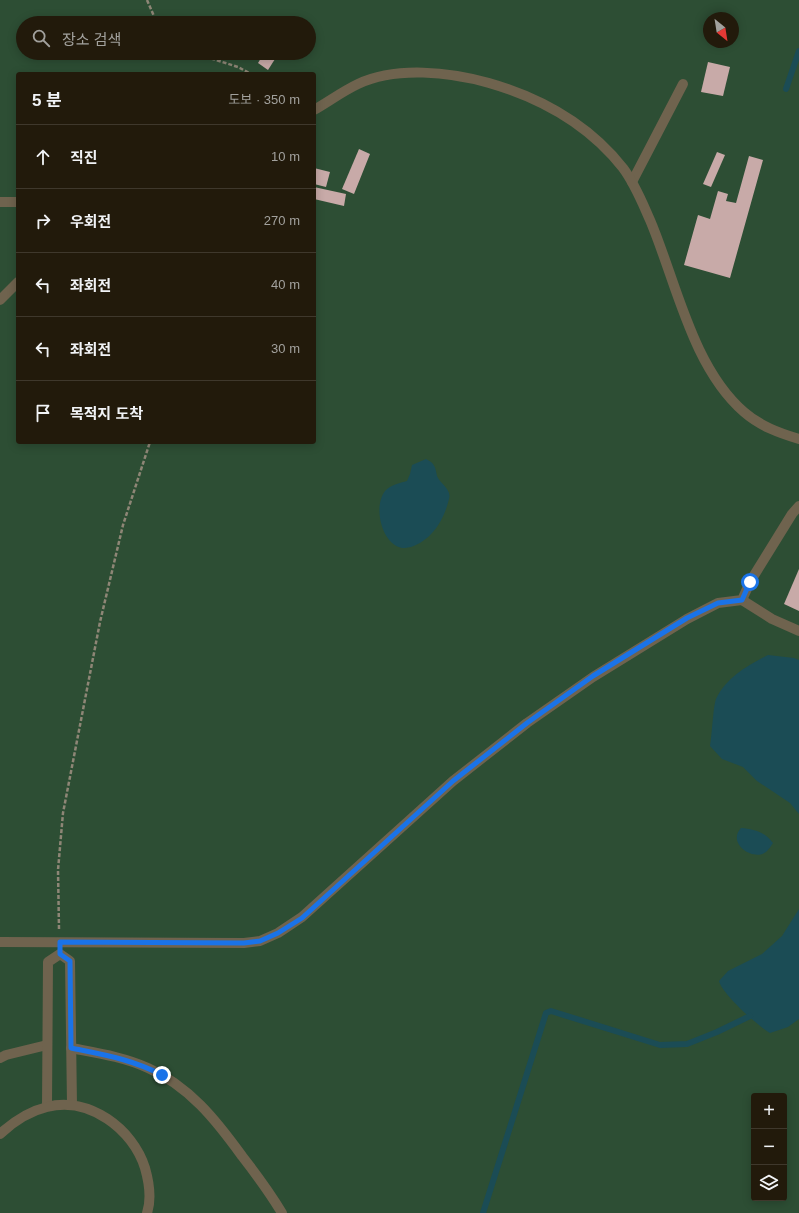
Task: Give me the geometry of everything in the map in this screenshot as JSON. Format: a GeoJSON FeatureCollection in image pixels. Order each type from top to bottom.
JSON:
{"type":"FeatureCollection","features":[{"type":"Feature","properties":{"kind":"street"},"geometry":{"type":"LineString","coordinates":[[316,109],[357,84],[373,78],[400,74],[438,73],[471,78],[506,88],[541,103],[571,119],[592,135],[611,154],[624,169],[632,182],[656,233],[692,334],[707,364],[719,383],[729,397],[751,417],[778,432],[799,439]]}},
{"type":"Feature","properties":{"kind":"street"},"geometry":{"type":"LineString","coordinates":[[632,182],[683,84]]}},
{"type":"Feature","properties":{"kind":"street"},"geometry":{"type":"LineString","coordinates":[[0,202],[16,202]]}},
{"type":"Feature","properties":{"kind":"street"},"geometry":{"type":"LineString","coordinates":[[0,300],[16,284]]}},
{"type":"Feature","properties":{"kind":"street"},"geometry":{"type":"LineString","coordinates":[[742,600],[750,582],[792,514],[799,506]]}},
{"type":"Feature","properties":{"kind":"street"},"geometry":{"type":"LineString","coordinates":[[0,942],[244,943],[260,941],[278,933],[302,918],[453,781],[527,723],[593,676],[687,618],[718,603],[742,600],[772,619],[799,631]]}},
{"type":"Feature","properties":{"kind":"street"},"geometry":{"type":"LineString","coordinates":[[60,942],[60,954]]}},
{"type":"Feature","properties":{"kind":"street"},"geometry":{"type":"LineString","coordinates":[[47,1106],[48,962],[60,954]]}},
{"type":"Feature","properties":{"kind":"street"},"geometry":{"type":"LineString","coordinates":[[60,954],[70,961],[72,1105]]}},
{"type":"Feature","properties":{"kind":"street"},"geometry":{"type":"LineString","coordinates":[[0,1058],[12,1053],[47,1044]]}},
{"type":"Feature","properties":{"kind":"street"},"geometry":{"type":"LineString","coordinates":[[71,1048],[119,1057],[147,1067],[162,1075],[186,1092],[206,1109],[230,1138],[268,1190],[282,1213]]}},
{"type":"Feature","properties":{"kind":"street"},"geometry":{"type":"LineString","coordinates":[[0,1134],[16,1121],[47,1106],[72,1105],[85,1108],[114,1122],[134,1144],[142,1159],[149,1193],[147,1213]]}},
{"type":"Feature","properties":{"kind":"path"},"geometry":{"type":"LineString","coordinates":[[147,0],[154,16]]}},
{"type":"Feature","properties":{"kind":"path"},"geometry":{"type":"LineString","coordinates":[[216,60],[238,67],[247,72]]}},
{"type":"Feature","properties":{"kind":"path"},"geometry":{"type":"LineString","coordinates":[[60,942],[58,870],[63,813],[100,622],[123,525],[149,444]]}},
{"type":"Feature","properties":{"kind":"green space"},"geometry":{"type":"Polygon","coordinates":[[[0,0],[799,0],[799,1213],[0,1213],[0,0]]]}},
{"type":"Feature","properties":{"kind":"water"},"geometry":{"type":"Polygon","coordinates":[[[426,459],[433,463],[438,479],[449,492],[447,507],[436,528],[425,540],[411,547],[405,548],[397,546],[391,541],[382,526],[380,517],[381,498],[385,491],[390,487],[407,481],[412,465],[426,459]]]}},
{"type":"Feature","properties":{"kind":"water"},"geometry":{"type":"Polygon","coordinates":[[[768,655],[799,660],[799,814],[790,803],[757,781],[743,767],[722,759],[710,746],[715,703],[721,691],[738,673],[768,655]]]}},
{"type":"Feature","properties":{"kind":"water"},"geometry":{"type":"Polygon","coordinates":[[[741,828],[759,832],[770,839],[773,843],[767,851],[762,854],[756,855],[750,853],[739,845],[737,840],[737,834],[741,828]]]}},
{"type":"Feature","properties":{"kind":"water"},"geometry":{"type":"Polygon","coordinates":[[[799,909],[799,1019],[788,1027],[770,1033],[757,1024],[733,1001],[719,981],[728,971],[762,954],[782,936],[799,909]]]}},
{"type":"Feature","properties":{"kind":"building"},"geometry":{"type":"Polygon","coordinates":[[[260,60],[274,60],[268,70],[258,63],[260,60]]]}},
{"type":"Feature","properties":{"kind":"building"},"geometry":{"type":"Polygon","coordinates":[[[708,62],[730,67],[723,96],[701,92],[708,62]]]}},
{"type":"Feature","properties":{"kind":"building"},"geometry":{"type":"Polygon","coordinates":[[[359,149],[370,154],[354,194],[342,189],[359,149]]]}},
{"type":"Feature","properties":{"kind":"building"},"geometry":{"type":"Polygon","coordinates":[[[717,152],[725,155],[711,187],[703,184],[717,152]]]}},
{"type":"Feature","properties":{"kind":"building"},"geometry":{"type":"Polygon","coordinates":[[[749,156],[763,160],[730,278],[684,265],[698,215],[710,219],[718,191],[728,194],[726,201],[736,203],[749,156]]]}},
{"type":"Feature","properties":{"kind":"building"},"geometry":{"type":"Polygon","coordinates":[[[316,168],[330,172],[326,187],[316,184],[316,168]]]}},
{"type":"Feature","properties":{"kind":"building"},"geometry":{"type":"Polygon","coordinates":[[[316,187],[346,194],[344,206],[316,199],[316,187]]]}},
{"type":"Feature","properties":{"kind":"building"},"geometry":{"type":"Polygon","coordinates":[[[799,569],[799,611],[784,604],[799,569]]]}},
{"type":"Feature","properties":{"kind":"waterway"},"geometry":{"type":"LineString","coordinates":[[786,89],[799,51]]}},
{"type":"Feature","properties":{"kind":"waterway"},"geometry":{"type":"LineString","coordinates":[[483,1213],[546,1013],[551,1011],[660,1045],[687,1044],[717,1032],[750,1016]]}},
{"type":"Feature","properties":{"kind":"route"},"geometry":{"type":"LineString","coordinates":[[162,1075],[147,1067],[119,1057],[71,1048],[70,961],[60,954],[60,942],[244,943],[260,941],[278,933],[302,918],[453,781],[527,723],[593,676],[687,618],[718,603],[742,600],[750,582]]}}]}
